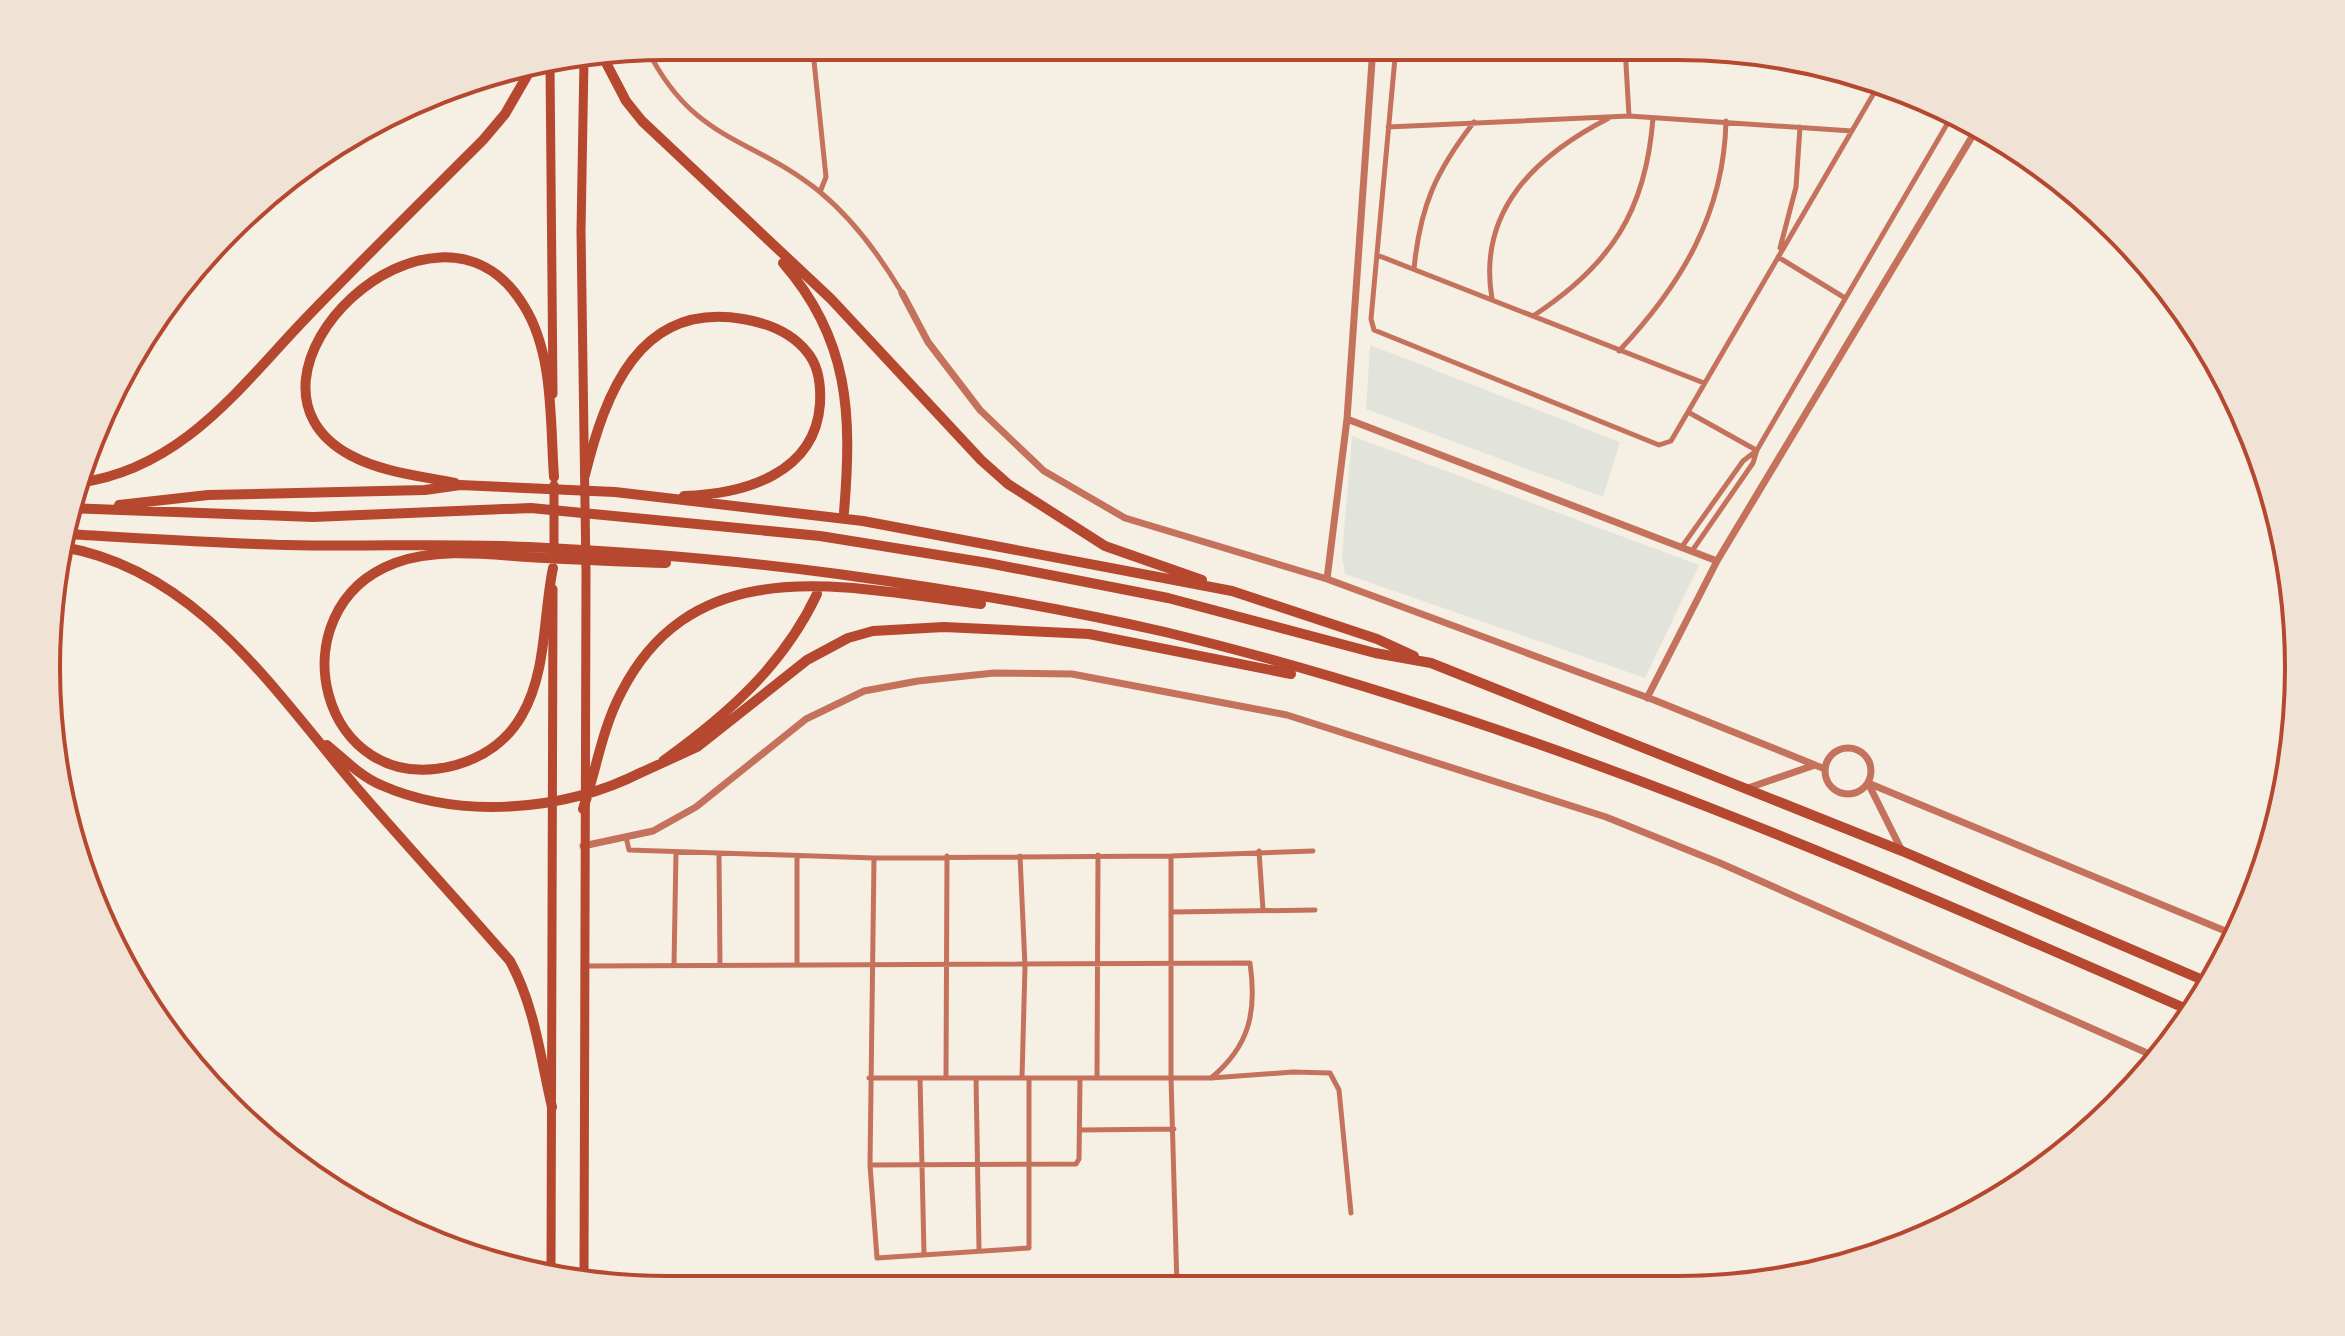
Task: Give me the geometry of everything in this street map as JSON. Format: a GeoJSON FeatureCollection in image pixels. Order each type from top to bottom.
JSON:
{"type":"FeatureCollection","features":[{"type":"Feature","properties":{"kind":"highway"},"geometry":{"type":"LineString","coordinates":[[606,63],[626,101],[642,121],[831,299],[981,460],[1008,484],[1105,546],[1377,639],[1902,851],[2200,979]]}},
{"type":"Feature","properties":{"kind":"highway"},"geometry":{"type":"LineString","coordinates":[[584,66],[581,231],[585,475],[584,1270]]}},
{"type":"Feature","properties":{"kind":"highway"},"geometry":{"type":"LineString","coordinates":[[550,72],[554,477],[551,1264]]}},
{"type":"Feature","properties":{"kind":"highway"},"geometry":{"type":"LineString","coordinates":[[90,479],[144,463],[176,446],[226,407],[303,321],[483,140],[505,114],[526,77]]}},
{"type":"Feature","properties":{"kind":"highway"},"geometry":{"type":"LineString","coordinates":[[753,228],[802,285],[834,343],[847,405],[844,512]]}},
{"type":"Feature","properties":{"kind":"highway"},"geometry":{"type":"LineString","coordinates":[[460,485],[376,467],[348,454],[322,431],[308,403],[308,367],[321,334],[340,307],[377,277],[429,259],[455,260],[481,268],[508,285],[524,305],[543,359],[554,477]]}},
{"type":"Feature","properties":{"kind":"highway"},"geometry":{"type":"LineString","coordinates":[[585,475],[599,418],[609,395],[636,355],[655,338],[700,319],[736,318],[784,332],[807,351],[818,375],[820,410],[818,427],[797,459],[763,482],[735,492],[656,498]]}},
{"type":"Feature","properties":{"kind":"highway"},"geometry":{"type":"LineString","coordinates":[[82,509],[208,495],[425,490],[460,485],[531,486],[615,492],[863,521],[1232,591]]}},
{"type":"Feature","properties":{"kind":"highway"},"geometry":{"type":"LineString","coordinates":[[82,509],[313,517],[531,508],[611,513],[820,536],[988,563],[1168,598],[1375,653],[1431,663]]}},
{"type":"Feature","properties":{"kind":"highway"},"geometry":{"type":"LineString","coordinates":[[75,535],[702,559],[846,575],[1084,615],[1167,633],[1391,695],[1606,768],[1838,860],[2182,1007]]}},
{"type":"Feature","properties":{"kind":"highway"},"geometry":{"type":"LineString","coordinates":[[72,549],[132,566],[179,595],[221,631],[510,961],[525,990],[536,1025],[552,1107]]}},
{"type":"Feature","properties":{"kind":"highway"},"geometry":{"type":"LineString","coordinates":[[526,552],[410,559],[377,572],[352,595],[331,629],[324,676],[333,712],[356,744],[385,762],[426,769],[468,761],[498,744],[523,713],[535,684],[553,568]]}},
{"type":"Feature","properties":{"kind":"highway"},"geometry":{"type":"LineString","coordinates":[[583,809],[615,705],[634,671],[660,638],[695,611],[722,598],[750,590],[800,585],[1084,615]]}},
{"type":"Feature","properties":{"kind":"highway"},"geometry":{"type":"LineString","coordinates":[[638,774],[712,725],[761,679],[796,632],[817,594]]}},
{"type":"Feature","properties":{"kind":"highway"},"geometry":{"type":"LineString","coordinates":[[307,728],[378,785],[451,804],[524,804],[618,784],[675,760],[697,747],[807,660],[860,634],[895,628],[1089,634],[1391,695]]}},
{"type":"Feature","properties":{"kind":"street"},"geometry":{"type":"LineString","coordinates":[[654,60],[670,87],[699,118],[727,139],[820,192],[874,249],[928,342],[980,410],[1044,471],[1125,518],[1327,579],[1647,698],[1825,769]]}},
{"type":"Feature","properties":{"kind":"street"},"geometry":{"type":"LineString","coordinates":[[813,60],[826,177],[820,192]]}},
{"type":"Feature","properties":{"kind":"street"},"geometry":{"type":"LineString","coordinates":[[1327,579],[1347,419],[1372,60]]}},
{"type":"Feature","properties":{"kind":"street"},"geometry":{"type":"LineString","coordinates":[[1395,60],[1371,323],[1380,335],[1659,445],[1671,441],[1874,93]]}},
{"type":"Feature","properties":{"kind":"street"},"geometry":{"type":"LineString","coordinates":[[1626,60],[1629,116]]}},
{"type":"Feature","properties":{"kind":"street"},"geometry":{"type":"LineString","coordinates":[[1388,127],[1629,116],[1852,131]]}},
{"type":"Feature","properties":{"kind":"street"},"geometry":{"type":"LineString","coordinates":[[1492,300],[1488,255],[1499,218],[1511,197],[1558,150],[1611,117]]}},
{"type":"Feature","properties":{"kind":"street"},"geometry":{"type":"LineString","coordinates":[[1532,316],[1584,279],[1620,235],[1647,169],[1653,118]]}},
{"type":"Feature","properties":{"kind":"street"},"geometry":{"type":"LineString","coordinates":[[1414,269],[1421,218],[1432,184],[1475,121]]}},
{"type":"Feature","properties":{"kind":"street"},"geometry":{"type":"LineString","coordinates":[[1619,351],[1672,290],[1703,235],[1720,176],[1726,121]]}},
{"type":"Feature","properties":{"kind":"street"},"geometry":{"type":"LineString","coordinates":[[1692,551],[1751,467],[1757,450],[1947,124]]}},
{"type":"Feature","properties":{"kind":"street"},"geometry":{"type":"LineString","coordinates":[[1777,257],[1796,187],[1800,127]]}},
{"type":"Feature","properties":{"kind":"street"},"geometry":{"type":"LineString","coordinates":[[1647,698],[1717,561],[1972,136]]}},
{"type":"Feature","properties":{"kind":"street"},"geometry":{"type":"LineString","coordinates":[[1377,255],[1704,383]]}},
{"type":"Feature","properties":{"kind":"street"},"geometry":{"type":"LineString","coordinates":[[1777,257],[1845,298]]}},
{"type":"Feature","properties":{"kind":"street"},"geometry":{"type":"LineString","coordinates":[[1688,412],[1757,450]]}},
{"type":"Feature","properties":{"kind":"street"},"geometry":{"type":"LineString","coordinates":[[1347,419],[1717,561]]}},
{"type":"Feature","properties":{"kind":"street"},"geometry":{"type":"LineString","coordinates":[[1681,548],[1746,458],[1757,450]]}},
{"type":"Feature","properties":{"kind":"street"},"geometry":{"type":"LineString","coordinates":[[1696,527],[1705,532]]}},
{"type":"Feature","properties":{"kind":"street"},"geometry":{"type":"LineString","coordinates":[[583,846],[653,831],[696,807],[806,719],[864,691],[918,681],[994,673],[1072,674],[1287,715],[1606,817],[1720,863],[2147,1053]]}},
{"type":"Feature","properties":{"kind":"street"},"geometry":{"type":"LineString","coordinates":[[1747,789],[1815,765],[1841,749],[1857,749],[1864,754],[1871,768],[1868,783],[1857,793],[1842,794],[1830,786],[1825,769],[1828,759]]}},
{"type":"Feature","properties":{"kind":"street"},"geometry":{"type":"LineString","coordinates":[[1868,783],[1902,851]]}},
{"type":"Feature","properties":{"kind":"street"},"geometry":{"type":"LineString","coordinates":[[1868,783],[2225,931]]}},
{"type":"Feature","properties":{"kind":"street"},"geometry":{"type":"LineString","coordinates":[[626,837],[629,850],[797,858],[1171,856],[1313,851]]}},
{"type":"Feature","properties":{"kind":"street"},"geometry":{"type":"LineString","coordinates":[[1259,851],[1263,910]]}},
{"type":"Feature","properties":{"kind":"street"},"geometry":{"type":"LineString","coordinates":[[674,965],[676,852]]}},
{"type":"Feature","properties":{"kind":"street"},"geometry":{"type":"LineString","coordinates":[[719,855],[720,965]]}},
{"type":"Feature","properties":{"kind":"street"},"geometry":{"type":"LineString","coordinates":[[1097,1078],[1098,855]]}},
{"type":"Feature","properties":{"kind":"street"},"geometry":{"type":"LineString","coordinates":[[946,1078],[947,856]]}},
{"type":"Feature","properties":{"kind":"street"},"geometry":{"type":"LineString","coordinates":[[874,858],[869,1078],[870,1165],[877,1258],[1029,1248],[1025,966],[1020,856]]}},
{"type":"Feature","properties":{"kind":"street"},"geometry":{"type":"LineString","coordinates":[[1171,856],[1171,1078],[1177,1276]]}},
{"type":"Feature","properties":{"kind":"street"},"geometry":{"type":"LineString","coordinates":[[797,858],[797,965]]}},
{"type":"Feature","properties":{"kind":"street"},"geometry":{"type":"LineString","coordinates":[[1172,912],[1315,910]]}},
{"type":"Feature","properties":{"kind":"street"},"geometry":{"type":"LineString","coordinates":[[584,966],[1250,963],[1255,997],[1246,1032],[1230,1062],[1211,1078]]}},
{"type":"Feature","properties":{"kind":"street"},"geometry":{"type":"LineString","coordinates":[[869,1078],[1211,1078],[1293,1072],[1330,1073],[1339,1090],[1351,1213]]}},
{"type":"Feature","properties":{"kind":"street"},"geometry":{"type":"LineString","coordinates":[[920,1078],[924,1253]]}},
{"type":"Feature","properties":{"kind":"street"},"geometry":{"type":"LineString","coordinates":[[976,1078],[979,1249]]}},
{"type":"Feature","properties":{"kind":"street"},"geometry":{"type":"LineString","coordinates":[[870,1165],[1028,1167],[1078,1163],[1080,1078]]}},
{"type":"Feature","properties":{"kind":"street"},"geometry":{"type":"LineString","coordinates":[[1080,1130],[1174,1129]]}},
{"type":"Feature","properties":{"kind":"shaded area"},"geometry":{"type":"Polygon","coordinates":[[[1370,345],[1620,442],[1603,497],[1366,409],[1370,345]]]}},
{"type":"Feature","properties":{"kind":"shaded area"},"geometry":{"type":"Polygon","coordinates":[[[1352,436],[1699,565],[1645,678],[1345,574],[1342,556],[1352,436]]]}}]}
